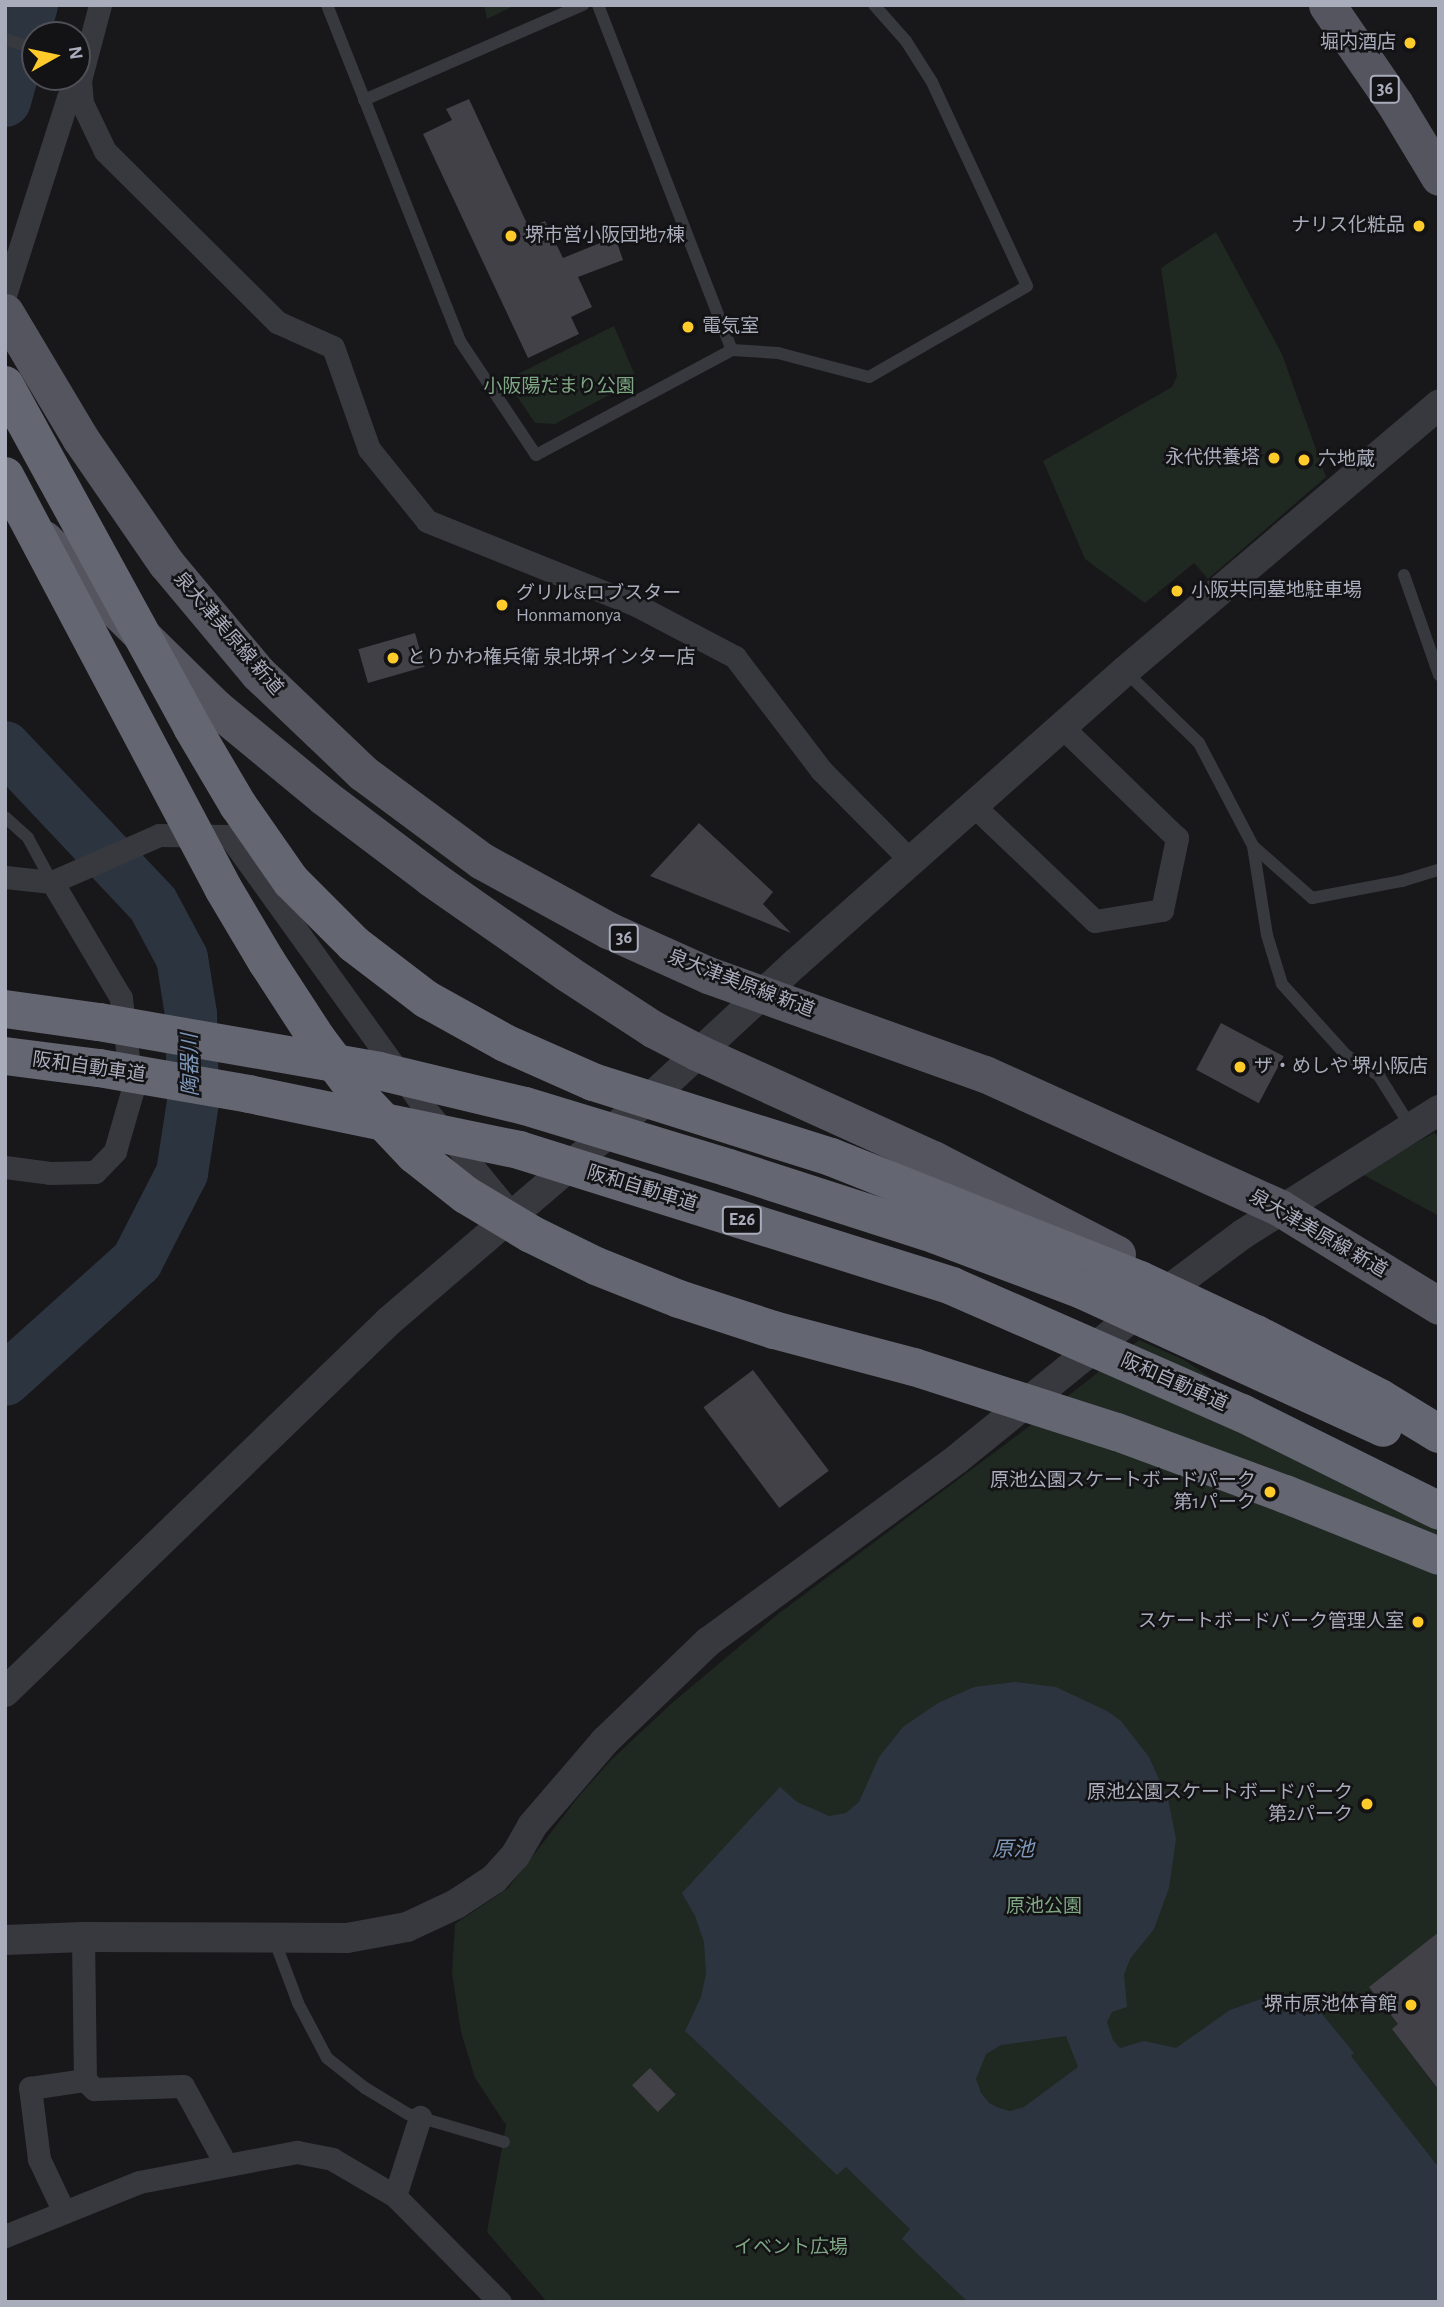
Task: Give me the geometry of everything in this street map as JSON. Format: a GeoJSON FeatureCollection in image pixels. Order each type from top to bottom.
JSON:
{"type":"FeatureCollection","features":[{"type":"Feature","properties":{"kind":"highway"},"geometry":{"type":"LineString","coordinates":[[5,386],[192,727],[238,805],[291,881],[354,944],[426,999],[505,1043],[593,1082],[831,1157],[1140,1280],[1256,1334],[1380,1398],[1439,1434]]}},
{"type":"Feature","properties":{"kind":"highway"},"geometry":{"type":"LineString","coordinates":[[5,476],[223,888],[274,973],[317,1039],[362,1099],[414,1154],[466,1195],[531,1234],[596,1266],[679,1298],[774,1330],[914,1367],[1117,1432],[1285,1494],[1439,1556]]}},
{"type":"Feature","properties":{"kind":"highway","name":"E26"},"geometry":{"type":"LineString","coordinates":[[5,1009],[163,1032],[379,1072],[525,1106],[729,1168],[936,1235],[1082,1290],[1439,1454]]}},
{"type":"Feature","properties":{"kind":"highway","name":"阪和自動車道"},"geometry":{"type":"LineString","coordinates":[[5,1056],[99,1068],[249,1094],[519,1150],[952,1286],[1242,1413],[1439,1511]]}},
{"type":"Feature","properties":{"kind":"main road","name":"36"},"geometry":{"type":"LineString","coordinates":[[1327,5],[1395,104],[1439,177]]}},
{"type":"Feature","properties":{"kind":"main road","name":"泉大津美原線 新道"},"geometry":{"type":"LineString","coordinates":[[5,312],[80,438],[166,563],[258,673],[363,773],[482,861],[608,930],[708,975],[985,1074],[1280,1208],[1439,1306]]}},
{"type":"Feature","properties":{"kind":"main road"},"geometry":{"type":"LineString","coordinates":[[5,501],[215,707],[324,797],[431,878],[567,973],[653,1029],[699,1053],[933,1159],[1077,1235],[1224,1304],[1315,1363],[1439,1454]]}},
{"type":"Feature","properties":{"kind":"street"},"geometry":{"type":"LineString","coordinates":[[91,34],[100,5]]}},
{"type":"Feature","properties":{"kind":"street"},"geometry":{"type":"LineString","coordinates":[[5,295],[71,91]]}},
{"type":"Feature","properties":{"kind":"street"},"geometry":{"type":"LineString","coordinates":[[81,91],[82,103],[104,151],[276,322],[333,347],[369,449],[427,521],[638,606],[735,657],[821,770],[910,860]]}},
{"type":"Feature","properties":{"kind":"street"},"geometry":{"type":"LineString","coordinates":[[5,1692],[389,1321],[514,1216],[699,1053],[910,860],[1125,671],[1439,405]]}},
{"type":"Feature","properties":{"kind":"street"},"geometry":{"type":"LineString","coordinates":[[973,805],[1095,920],[1162,909],[1177,838],[1062,727]]}},
{"type":"Feature","properties":{"kind":"street"},"geometry":{"type":"LineString","coordinates":[[5,877],[52,882],[159,835],[229,836],[420,1102],[514,1216]]}},
{"type":"Feature","properties":{"kind":"street"},"geometry":{"type":"LineString","coordinates":[[5,1167],[50,1173],[95,1172],[115,1151],[132,1092],[121,998],[52,882]]}},
{"type":"Feature","properties":{"kind":"street"},"geometry":{"type":"LineString","coordinates":[[5,1940],[83,1937],[347,1938],[407,1927],[456,1904],[494,1878],[515,1856],[531,1826],[605,1741],[708,1642],[957,1459],[1136,1314],[1280,1208],[1439,1110]]}},
{"type":"Feature","properties":{"kind":"street"},"geometry":{"type":"LineString","coordinates":[[83,1937],[85,2080],[94,2089],[183,2086],[226,2165]]}},
{"type":"Feature","properties":{"kind":"street"},"geometry":{"type":"LineString","coordinates":[[64,2212],[39,2160],[30,2088],[85,2080]]}},
{"type":"Feature","properties":{"kind":"street"},"geometry":{"type":"LineString","coordinates":[[396,2196],[420,2117]]}},
{"type":"Feature","properties":{"kind":"street"},"geometry":{"type":"LineString","coordinates":[[5,2236],[139,2182],[297,2152],[332,2160],[396,2196],[500,2302]]}},
{"type":"Feature","properties":{"kind":"lane"},"geometry":{"type":"LineString","coordinates":[[327,5],[460,341],[536,455],[732,350],[778,353],[869,377],[1027,286],[932,82],[906,41],[874,5]]}},
{"type":"Feature","properties":{"kind":"lane"},"geometry":{"type":"LineString","coordinates":[[363,100],[583,5]]}},
{"type":"Feature","properties":{"kind":"lane"},"geometry":{"type":"LineString","coordinates":[[598,5],[732,350]]}},
{"type":"Feature","properties":{"kind":"lane"},"geometry":{"type":"LineString","coordinates":[[1404,575],[1439,675]]}},
{"type":"Feature","properties":{"kind":"lane"},"geometry":{"type":"LineString","coordinates":[[1125,671],[1199,743],[1253,846],[1267,935],[1282,984],[1346,1055],[1379,1076],[1411,1127]]}},
{"type":"Feature","properties":{"kind":"lane"},"geometry":{"type":"LineString","coordinates":[[5,817],[28,838],[52,882]]}},
{"type":"Feature","properties":{"kind":"lane"},"geometry":{"type":"LineString","coordinates":[[1253,846],[1312,898],[1402,881],[1439,870]]}},
{"type":"Feature","properties":{"kind":"lane"},"geometry":{"type":"LineString","coordinates":[[274,1937],[298,2003],[327,2058],[365,2088],[408,2114],[504,2142]]}},
{"type":"Feature","properties":{"kind":"green space"},"geometry":{"type":"Polygon","coordinates":[[[484,5],[516,5],[487,19],[484,5]]]}},
{"type":"Feature","properties":{"kind":"green space"},"geometry":{"type":"Polygon","coordinates":[[[1216,232],[1282,354],[1326,477],[1208,579],[1194,563],[1145,603],[1085,559],[1043,461],[1172,387],[1177,376],[1161,268],[1216,232]]]}},
{"type":"Feature","properties":{"kind":"green space","name":"小阪陽だまり公園"},"geometry":{"type":"Polygon","coordinates":[[[614,326],[637,380],[555,424],[535,423],[506,380],[614,326]]]}},
{"type":"Feature","properties":{"kind":"green space"},"geometry":{"type":"Polygon","coordinates":[[[1434,1133],[1439,1136],[1439,1216],[1360,1173],[1434,1133]]]}},
{"type":"Feature","properties":{"kind":"green space","name":"原池公園"},"geometry":{"type":"Polygon","coordinates":[[[1139,1340],[1184,1360],[1439,1531],[1439,2302],[547,2302],[487,2232],[506,2125],[475,2078],[461,2032],[452,1973],[455,1924],[508,1888],[579,1796],[611,1760],[672,1703],[778,1614],[1035,1422],[1139,1340]]]}},
{"type":"Feature","properties":{"kind":"water","name":"原池"},"geometry":{"type":"Polygon","coordinates":[[[1015,1682],[1056,1687],[1107,1711],[1121,1721],[1149,1757],[1168,1799],[1176,1839],[1169,1888],[1154,1929],[1130,1959],[1124,1975],[1127,2007],[1112,2012],[1107,2022],[1113,2040],[1120,2048],[1144,2041],[1176,2048],[1230,2010],[1264,1998],[1305,1993],[1354,2053],[1351,2056],[1436,2164],[1439,2163],[1439,2299],[1436,2302],[968,2302],[902,2239],[910,2229],[846,2167],[837,2175],[685,2031],[701,1997],[706,1974],[704,1942],[695,1916],[682,1893],[780,1787],[797,1802],[829,1816],[846,1813],[859,1802],[879,1757],[903,1727],[938,1703],[974,1687],[1015,1682]],[[1066,2036],[1001,2045],[986,2054],[976,2079],[981,2093],[989,2103],[1010,2111],[1024,2107],[1078,2067],[1066,2036]]]}},
{"type":"Feature","properties":{"kind":"building","name":"堺市営小阪団地7棟"},"geometry":{"type":"Polygon","coordinates":[[[469,99],[529,228],[545,221],[563,258],[615,237],[623,260],[578,277],[592,307],[571,317],[579,334],[528,358],[423,134],[452,120],[446,109],[469,99]]]}},
{"type":"Feature","properties":{"kind":"building"},"geometry":{"type":"Polygon","coordinates":[[[415,633],[425,667],[368,683],[358,649],[415,633]]]}},
{"type":"Feature","properties":{"kind":"building"},"geometry":{"type":"Polygon","coordinates":[[[699,823],[773,892],[763,904],[791,933],[650,876],[699,823]]]}},
{"type":"Feature","properties":{"kind":"building"},"geometry":{"type":"Polygon","coordinates":[[[1221,1023],[1284,1056],[1259,1103],[1196,1070],[1221,1023]]]}},
{"type":"Feature","properties":{"kind":"building"},"geometry":{"type":"Polygon","coordinates":[[[753,1370],[829,1471],[779,1508],[703,1407],[753,1370]]]}},
{"type":"Feature","properties":{"kind":"building","name":"堺市原池体育館"},"geometry":{"type":"Polygon","coordinates":[[[1439,1932],[1439,2090],[1392,2029],[1398,2024],[1369,1987],[1439,1932]]]}},
{"type":"Feature","properties":{"kind":"building"},"geometry":{"type":"Polygon","coordinates":[[[650,2068],[676,2095],[658,2112],[632,2085],[650,2068]]]}},
{"type":"Feature","properties":{"kind":"waterway","name":"陶器川"},"geometry":{"type":"LineString","coordinates":[[5,101],[32,5]]}},
{"type":"Feature","properties":{"kind":"waterway","name":"陶器川"},"geometry":{"type":"LineString","coordinates":[[5,747],[153,904],[182,958],[191,1014],[193,1102],[182,1173],[137,1261],[5,1380]]}},
{"type":"Feature","properties":{"kind":"place","name":"堀内酒店"},"geometry":{"type":"Point","coordinates":[1410,43]}},
{"type":"Feature","properties":{"kind":"place","name":"ナリス化粧品"},"geometry":{"type":"Point","coordinates":[1419,226]}},
{"type":"Feature","properties":{"kind":"place","name":"堺市営小阪団地7棟"},"geometry":{"type":"Point","coordinates":[511,236]}},
{"type":"Feature","properties":{"kind":"place","name":"電気室"},"geometry":{"type":"Point","coordinates":[688,327]}},
{"type":"Feature","properties":{"kind":"place","name":"永代供養塔"},"geometry":{"type":"Point","coordinates":[1274,458]}},
{"type":"Feature","properties":{"kind":"place","name":"六地蔵"},"geometry":{"type":"Point","coordinates":[1304,460]}},
{"type":"Feature","properties":{"kind":"place","name":"小阪共同墓地駐車場"},"geometry":{"type":"Point","coordinates":[1177,591]}},
{"type":"Feature","properties":{"kind":"place","name":"グリル&ロブスター Honmamonya"},"geometry":{"type":"Point","coordinates":[502,605]}},
{"type":"Feature","properties":{"kind":"place","name":"とりかわ権兵衛 泉北堺インター店"},"geometry":{"type":"Point","coordinates":[393,658]}},
{"type":"Feature","properties":{"kind":"place","name":"ザ・めしや 堺小阪店"},"geometry":{"type":"Point","coordinates":[1240,1067]}},
{"type":"Feature","properties":{"kind":"place","name":"原池公園スケートボードパーク 第1パーク"},"geometry":{"type":"Point","coordinates":[1270,1492]}},
{"type":"Feature","properties":{"kind":"place","name":"スケートボードパーク管理人室"},"geometry":{"type":"Point","coordinates":[1418,1622]}},
{"type":"Feature","properties":{"kind":"place","name":"原池公園スケートボードパーク 第2パーク"},"geometry":{"type":"Point","coordinates":[1367,1804]}},
{"type":"Feature","properties":{"kind":"place","name":"堺市原池体育館"},"geometry":{"type":"Point","coordinates":[1411,2005]}},
{"type":"Feature","properties":{"kind":"park label","name":"イベント広場"},"geometry":{"type":"Point","coordinates":[791,2248]}}]}
